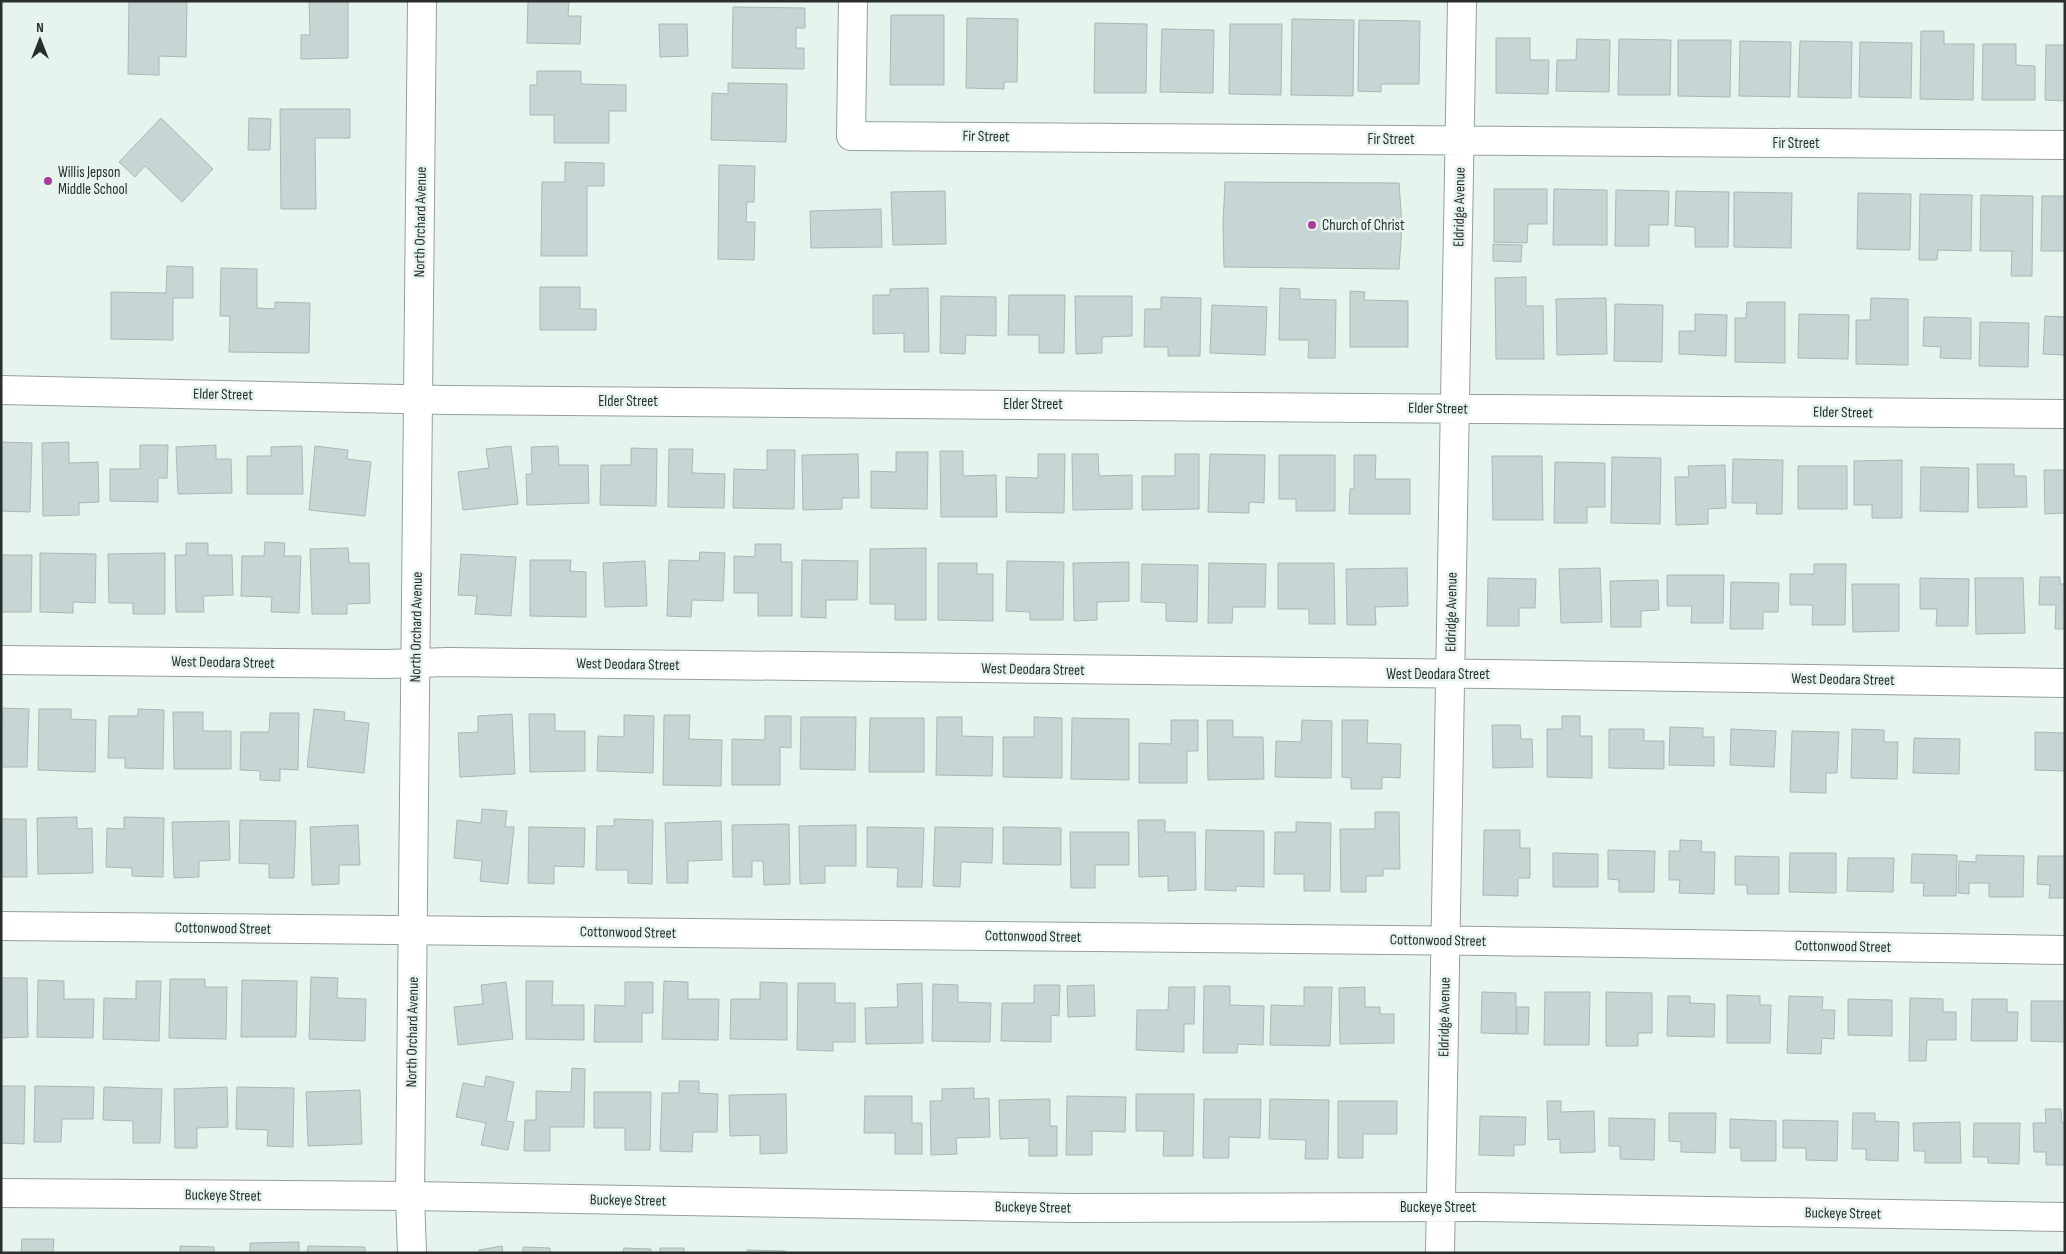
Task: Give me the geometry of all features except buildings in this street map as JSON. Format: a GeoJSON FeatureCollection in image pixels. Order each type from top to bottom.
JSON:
{"type":"FeatureCollection","features":[{"type":"Feature","properties":{"kind":"street","name":"North Orchard Avenue"},"geometry":{"type":"LineString","coordinates":[[412,1253],[410,1196],[422,1]]}},
{"type":"Feature","properties":{"kind":"street","name":"Fir Street"},"geometry":{"type":"LineString","coordinates":[[854,1],[851,136],[2065,146]]}},
{"type":"Feature","properties":{"kind":"street","name":"Eldridge Avenue"},"geometry":{"type":"LineString","coordinates":[[1440,1253],[1462,1]]}},
{"type":"Feature","properties":{"kind":"street","name":"Elder Street"},"geometry":{"type":"LineString","coordinates":[[1,390],[418,399],[2065,414]]}},
{"type":"Feature","properties":{"kind":"street","name":"West Deodara Street"},"geometry":{"type":"LineString","coordinates":[[1,660],[448,662],[2065,683]]}},
{"type":"Feature","properties":{"kind":"street","name":"Cottonwood Street"},"geometry":{"type":"LineString","coordinates":[[1,926],[1446,940],[2065,950]]}},
{"type":"Feature","properties":{"kind":"street","name":"Buckeye Street"},"geometry":{"type":"LineString","coordinates":[[1,1193],[410,1196],[1071,1208],[1441,1207],[2065,1217]]}},
{"type":"Feature","properties":{"kind":"place","name":"Willis Jepson Middle School"},"geometry":{"type":"Point","coordinates":[48,181]}},
{"type":"Feature","properties":{"kind":"place","name":"Church of Christ"},"geometry":{"type":"Point","coordinates":[1312,225]}}]}
